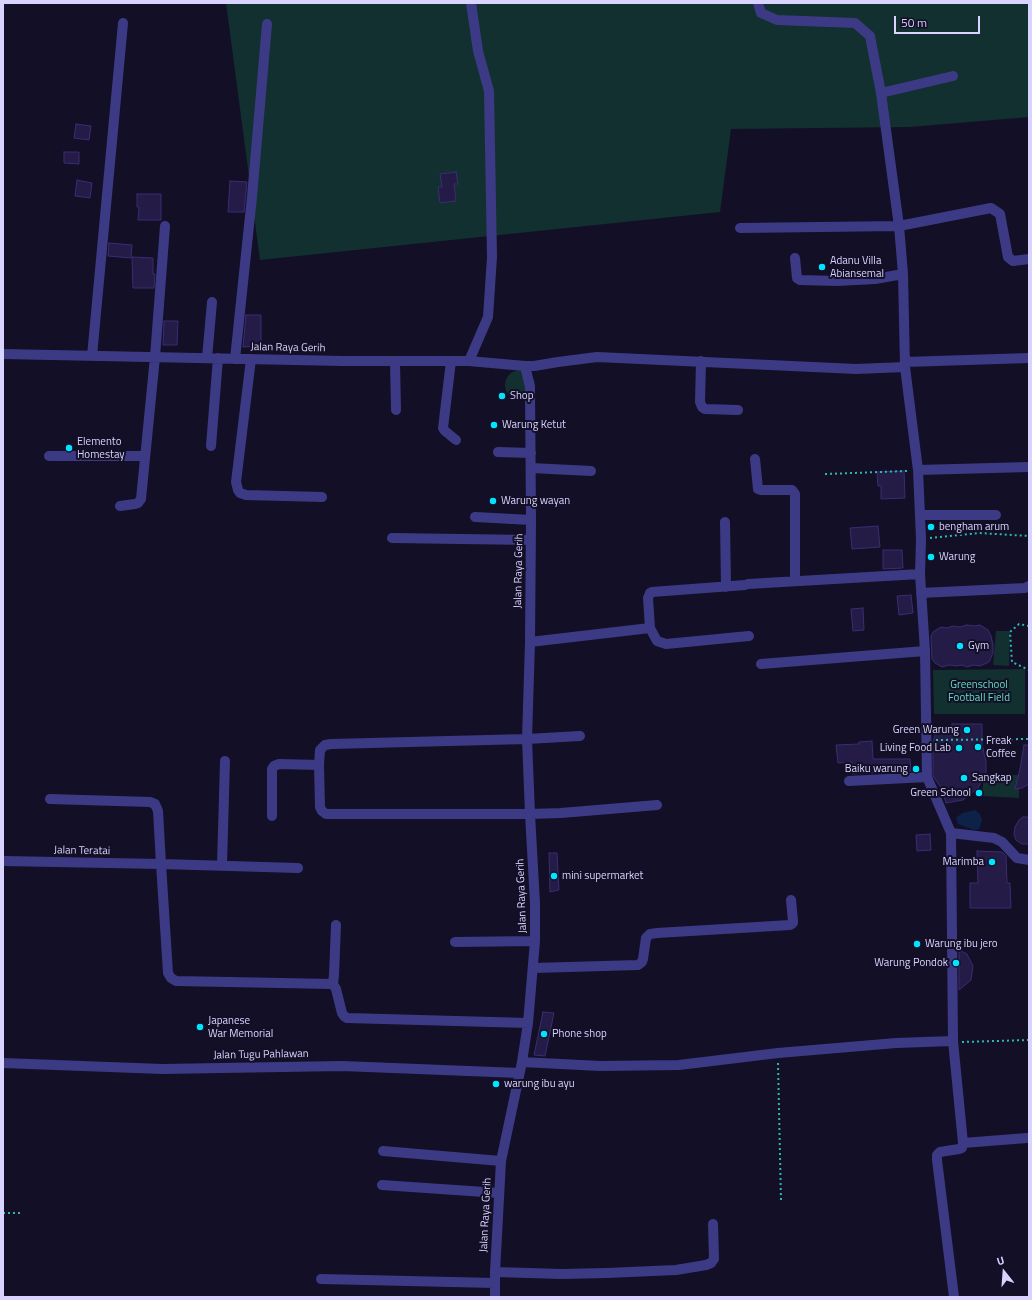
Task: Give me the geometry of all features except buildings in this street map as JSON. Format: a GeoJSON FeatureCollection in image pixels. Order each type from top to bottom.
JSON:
{"type":"FeatureCollection","features":[{"type":"Feature","properties":{"kind":"street"},"geometry":{"type":"LineString","coordinates":[[469,361],[488,317],[492,257],[489,91],[478,51],[471,3]]}},
{"type":"Feature","properties":{"kind":"street"},"geometry":{"type":"LineString","coordinates":[[758,3],[761,13],[777,20],[855,23],[870,36],[881,93],[899,226],[903,274],[905,365],[918,470],[921,516],[920,574],[924,650],[927,777],[951,833],[953,1041],[963,1144],[962,1148],[958,1150],[940,1152],[937,1155],[937,1160],[954,1297]]}},
{"type":"Feature","properties":{"kind":"street"},"geometry":{"type":"LineString","coordinates":[[92,356],[123,23]]}},
{"type":"Feature","properties":{"kind":"street"},"geometry":{"type":"LineString","coordinates":[[235,359],[252,197],[267,24]]}},
{"type":"Feature","properties":{"kind":"street"},"geometry":{"type":"LineString","coordinates":[[881,93],[953,76]]}},
{"type":"Feature","properties":{"kind":"street"},"geometry":{"type":"LineString","coordinates":[[740,228],[899,226],[992,208],[1000,214],[1008,257],[1013,261],[1029,259]]}},
{"type":"Feature","properties":{"kind":"street"},"geometry":{"type":"LineString","coordinates":[[120,506],[138,503],[141,498],[155,357],[165,226]]}},
{"type":"Feature","properties":{"kind":"street"},"geometry":{"type":"LineString","coordinates":[[795,258],[797,278],[800,280],[836,281],[875,279],[903,274]]}},
{"type":"Feature","properties":{"kind":"street"},"geometry":{"type":"LineString","coordinates":[[211,446],[212,302]]}},
{"type":"Feature","properties":{"kind":"street","name":"Jalan Raya Gerih"},"geometry":{"type":"LineString","coordinates":[[3,354],[395,362],[469,361],[525,366],[530,386],[531,540],[527,739],[535,903],[535,941],[534,968],[522,1062],[501,1161],[495,1297]]}},
{"type":"Feature","properties":{"kind":"street"},"geometry":{"type":"LineString","coordinates":[[525,366],[597,357],[856,369],[1029,358]]}},
{"type":"Feature","properties":{"kind":"street"},"geometry":{"type":"LineString","coordinates":[[251,359],[236,482],[238,490],[240,493],[246,495],[322,497]]}},
{"type":"Feature","properties":{"kind":"street"},"geometry":{"type":"LineString","coordinates":[[451,361],[444,428],[445,431],[456,440]]}},
{"type":"Feature","properties":{"kind":"street"},"geometry":{"type":"LineString","coordinates":[[701,361],[700,402],[702,407],[705,409],[738,410]]}},
{"type":"Feature","properties":{"kind":"street"},"geometry":{"type":"LineString","coordinates":[[395,362],[396,410]]}},
{"type":"Feature","properties":{"kind":"street"},"geometry":{"type":"LineString","coordinates":[[498,452],[531,453]]}},
{"type":"Feature","properties":{"kind":"street"},"geometry":{"type":"LineString","coordinates":[[49,456],[145,456]]}},
{"type":"Feature","properties":{"kind":"street"},"geometry":{"type":"LineString","coordinates":[[755,459],[758,489],[792,490],[795,494],[795,581]]}},
{"type":"Feature","properties":{"kind":"street"},"geometry":{"type":"LineString","coordinates":[[531,468],[591,471]]}},
{"type":"Feature","properties":{"kind":"street"},"geometry":{"type":"LineString","coordinates":[[918,470],[1029,468]]}},
{"type":"Feature","properties":{"kind":"street"},"geometry":{"type":"LineString","coordinates":[[921,516],[996,515]]}},
{"type":"Feature","properties":{"kind":"street"},"geometry":{"type":"LineString","coordinates":[[475,517],[531,520]]}},
{"type":"Feature","properties":{"kind":"street"},"geometry":{"type":"LineString","coordinates":[[725,522],[726,587]]}},
{"type":"Feature","properties":{"kind":"street"},"geometry":{"type":"LineString","coordinates":[[392,538],[531,540]]}},
{"type":"Feature","properties":{"kind":"street"},"geometry":{"type":"LineString","coordinates":[[749,636],[666,644],[657,641],[650,628],[648,598],[650,593],[654,591],[726,587],[746,584],[920,574]]}},
{"type":"Feature","properties":{"kind":"street"},"geometry":{"type":"LineString","coordinates":[[921,593],[1025,588],[1029,586]]}},
{"type":"Feature","properties":{"kind":"street"},"geometry":{"type":"LineString","coordinates":[[530,642],[650,628]]}},
{"type":"Feature","properties":{"kind":"street"},"geometry":{"type":"LineString","coordinates":[[761,664],[924,650]]}},
{"type":"Feature","properties":{"kind":"street"},"geometry":{"type":"LineString","coordinates":[[580,736],[325,745],[320,750],[320,807],[326,814],[530,814],[561,813],[657,804]]}},
{"type":"Feature","properties":{"kind":"street"},"geometry":{"type":"LineString","coordinates":[[222,865],[225,760]]}},
{"type":"Feature","properties":{"kind":"street"},"geometry":{"type":"LineString","coordinates":[[272,816],[272,769],[274,766],[279,764],[319,765]]}},
{"type":"Feature","properties":{"kind":"street"},"geometry":{"type":"LineString","coordinates":[[849,781],[927,777]]}},
{"type":"Feature","properties":{"kind":"street"},"geometry":{"type":"LineString","coordinates":[[50,799],[150,802],[155,804],[158,812],[168,973],[171,978],[176,981],[333,984]]}},
{"type":"Feature","properties":{"kind":"street"},"geometry":{"type":"LineString","coordinates":[[951,833],[994,838],[1002,842],[1017,858],[1029,860]]}},
{"type":"Feature","properties":{"kind":"street","name":"Jalan Teratai"},"geometry":{"type":"LineString","coordinates":[[3,861],[298,868]]}},
{"type":"Feature","properties":{"kind":"street"},"geometry":{"type":"LineString","coordinates":[[534,968],[638,965],[643,959],[646,938],[653,933],[790,925],[793,923],[792,900]]}},
{"type":"Feature","properties":{"kind":"street"},"geometry":{"type":"LineString","coordinates":[[336,925],[333,984],[336,989],[342,1013],[347,1018],[528,1023]]}},
{"type":"Feature","properties":{"kind":"street"},"geometry":{"type":"LineString","coordinates":[[455,942],[535,941]]}},
{"type":"Feature","properties":{"kind":"street"},"geometry":{"type":"LineString","coordinates":[[522,1062],[600,1066],[679,1065],[722,1061],[778,1053],[896,1043],[953,1041]]}},
{"type":"Feature","properties":{"kind":"street","name":"Jalan Tugu Pahlawan"},"geometry":{"type":"LineString","coordinates":[[3,1063],[162,1069],[342,1066],[519,1073]]}},
{"type":"Feature","properties":{"kind":"street"},"geometry":{"type":"LineString","coordinates":[[963,1144],[1027,1138]]}},
{"type":"Feature","properties":{"kind":"street"},"geometry":{"type":"LineString","coordinates":[[383,1151],[501,1161]]}},
{"type":"Feature","properties":{"kind":"street"},"geometry":{"type":"LineString","coordinates":[[382,1185],[499,1193]]}},
{"type":"Feature","properties":{"kind":"street"},"geometry":{"type":"LineString","coordinates":[[321,1278],[495,1277],[676,1270],[711,1263],[714,1259],[712,1224]]}},
{"type":"Feature","properties":{"kind":"path"},"geometry":{"type":"LineString","coordinates":[[825,474],[918,470]]}},
{"type":"Feature","properties":{"kind":"path"},"geometry":{"type":"LineString","coordinates":[[921,539],[979,533],[1029,536]]}},
{"type":"Feature","properties":{"kind":"path"},"geometry":{"type":"LineString","coordinates":[[1029,626],[1019,624],[1010,632],[1012,662],[1029,670]]}},
{"type":"Feature","properties":{"kind":"path"},"geometry":{"type":"LineString","coordinates":[[927,740],[1029,739]]}},
{"type":"Feature","properties":{"kind":"path"},"geometry":{"type":"LineString","coordinates":[[953,1041],[1029,1040]]}},
{"type":"Feature","properties":{"kind":"path"},"geometry":{"type":"LineString","coordinates":[[778,1053],[781,1201]]}},
{"type":"Feature","properties":{"kind":"path"},"geometry":{"type":"LineString","coordinates":[[3,1213],[21,1213]]}},
{"type":"Feature","properties":{"kind":"green space"},"geometry":{"type":"Polygon","coordinates":[[[226,3],[1029,3],[1029,117],[910,127],[731,129],[720,212],[260,260],[226,3]]]}},
{"type":"Feature","properties":{"kind":"green space"},"geometry":{"type":"Polygon","coordinates":[[[520,370],[531,374],[535,385],[531,396],[520,400],[509,396],[505,385],[509,374],[520,370]]]}},
{"type":"Feature","properties":{"kind":"green space"},"geometry":{"type":"Polygon","coordinates":[[[996,631],[1010,631],[1009,666],[993,665],[996,631]]]}},
{"type":"Feature","properties":{"kind":"green space","name":"Greenschool Football Field"},"geometry":{"type":"Polygon","coordinates":[[[1025,669],[1025,714],[934,714],[933,670],[1025,669]]]}},
{"type":"Feature","properties":{"kind":"green space"},"geometry":{"type":"Polygon","coordinates":[[[984,774],[1019,775],[1019,798],[982,796],[984,774]]]}},
{"type":"Feature","properties":{"kind":"water"},"geometry":{"type":"Polygon","coordinates":[[[975,810],[980,814],[982,821],[979,829],[974,830],[958,824],[956,817],[963,813],[975,810]]]}},
{"type":"Feature","properties":{"kind":"place","name":"Adanu Villa Abiansemal"},"geometry":{"type":"Point","coordinates":[822,267]}},
{"type":"Feature","properties":{"kind":"place","name":"Shop"},"geometry":{"type":"Point","coordinates":[502,396]}},
{"type":"Feature","properties":{"kind":"place","name":"Warung Ketut"},"geometry":{"type":"Point","coordinates":[494,425]}},
{"type":"Feature","properties":{"kind":"place","name":"Elemento Homestay"},"geometry":{"type":"Point","coordinates":[69,448]}},
{"type":"Feature","properties":{"kind":"place","name":"Warung wayan"},"geometry":{"type":"Point","coordinates":[493,501]}},
{"type":"Feature","properties":{"kind":"place","name":"bengham arum"},"geometry":{"type":"Point","coordinates":[931,527]}},
{"type":"Feature","properties":{"kind":"place","name":"Warung"},"geometry":{"type":"Point","coordinates":[931,557]}},
{"type":"Feature","properties":{"kind":"place","name":"Gym"},"geometry":{"type":"Point","coordinates":[960,646]}},
{"type":"Feature","properties":{"kind":"place","name":"Green Warung"},"geometry":{"type":"Point","coordinates":[967,730]}},
{"type":"Feature","properties":{"kind":"place","name":"Freak Coffee"},"geometry":{"type":"Point","coordinates":[978,747]}},
{"type":"Feature","properties":{"kind":"place","name":"Living Food Lab"},"geometry":{"type":"Point","coordinates":[959,748]}},
{"type":"Feature","properties":{"kind":"place","name":"Baiku warung"},"geometry":{"type":"Point","coordinates":[916,769]}},
{"type":"Feature","properties":{"kind":"place","name":"Sangkap"},"geometry":{"type":"Point","coordinates":[964,778]}},
{"type":"Feature","properties":{"kind":"place","name":"Green School"},"geometry":{"type":"Point","coordinates":[979,793]}},
{"type":"Feature","properties":{"kind":"place","name":"Marimba"},"geometry":{"type":"Point","coordinates":[992,862]}},
{"type":"Feature","properties":{"kind":"place","name":"mini supermarket"},"geometry":{"type":"Point","coordinates":[554,876]}},
{"type":"Feature","properties":{"kind":"place","name":"Warung ibu jero"},"geometry":{"type":"Point","coordinates":[917,944]}},
{"type":"Feature","properties":{"kind":"place","name":"Warung Pondok"},"geometry":{"type":"Point","coordinates":[956,963]}},
{"type":"Feature","properties":{"kind":"place","name":"Japanese War Memorial"},"geometry":{"type":"Point","coordinates":[200,1027]}},
{"type":"Feature","properties":{"kind":"place","name":"Phone shop"},"geometry":{"type":"Point","coordinates":[544,1034]}},
{"type":"Feature","properties":{"kind":"place","name":"warung ibu ayu"},"geometry":{"type":"Point","coordinates":[496,1084]}}]}
